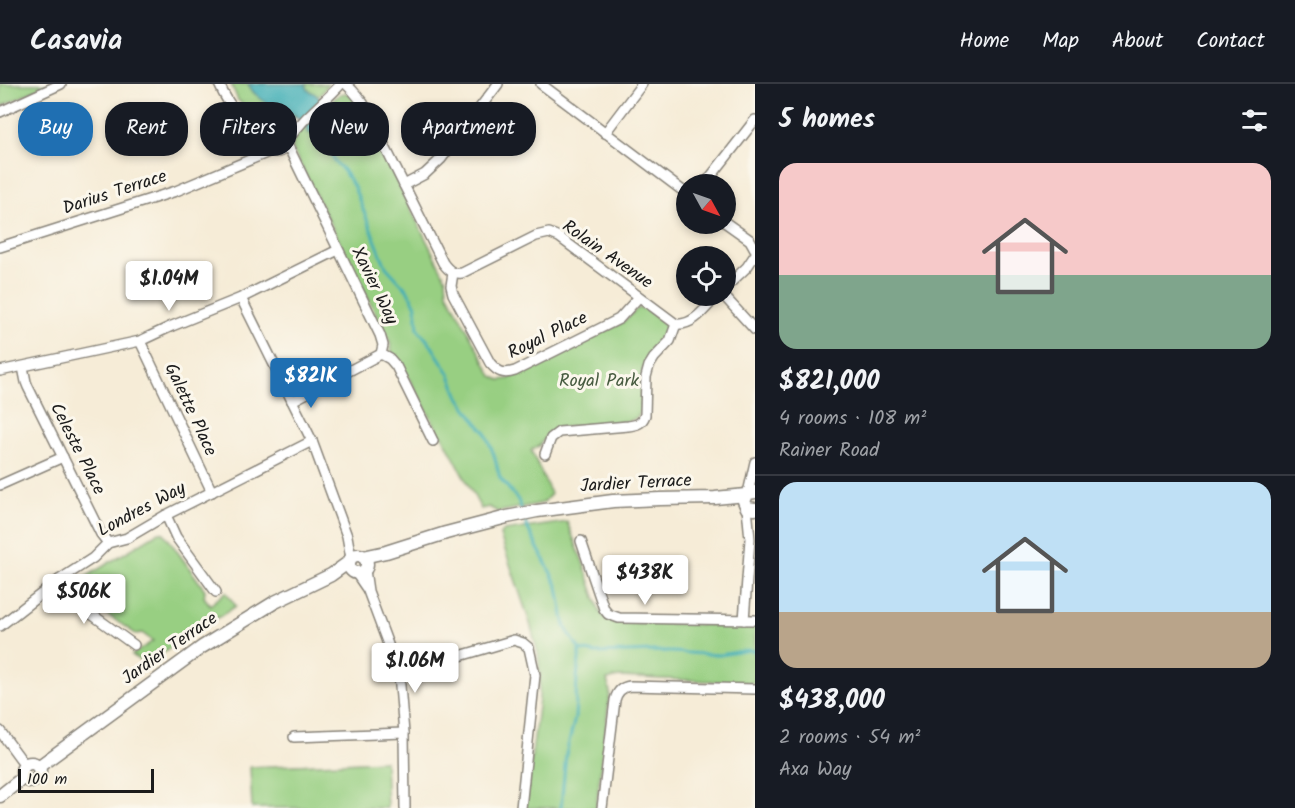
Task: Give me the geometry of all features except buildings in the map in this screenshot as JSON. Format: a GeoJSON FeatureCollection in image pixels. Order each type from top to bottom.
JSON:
{"type":"FeatureCollection","features":[{"type":"Feature","properties":{"kind":"street"},"geometry":{"type":"LineString","coordinates":[[0,112],[61,84]]}},
{"type":"Feature","properties":{"kind":"street"},"geometry":{"type":"LineString","coordinates":[[219,84],[228,102]]}},
{"type":"Feature","properties":{"kind":"street"},"geometry":{"type":"LineString","coordinates":[[297,128],[341,84]]}},
{"type":"Feature","properties":{"kind":"street"},"geometry":{"type":"LineString","coordinates":[[346,84],[363,103],[443,264],[453,273]]}},
{"type":"Feature","properties":{"kind":"street"},"geometry":{"type":"LineString","coordinates":[[404,185],[425,174],[441,159],[498,84]]}},
{"type":"Feature","properties":{"kind":"street"},"geometry":{"type":"LineString","coordinates":[[540,84],[676,186]]}},
{"type":"Feature","properties":{"kind":"street"},"geometry":{"type":"LineString","coordinates":[[605,133],[642,84]]}},
{"type":"Feature","properties":{"kind":"street"},"geometry":{"type":"LineString","coordinates":[[713,174],[755,120]]}},
{"type":"Feature","properties":{"kind":"street"},"geometry":{"type":"LineString","coordinates":[[297,123],[301,122]]}},
{"type":"Feature","properties":{"kind":"street","name":"Darius Terrace"},"geometry":{"type":"LineString","coordinates":[[238,165],[248,156]]}},
{"type":"Feature","properties":{"kind":"street","name":"Darius Terrace"},"geometry":{"type":"LineString","coordinates":[[0,247],[176,191],[263,156]]}},
{"type":"Feature","properties":{"kind":"street","name":"Xavier Way"},"geometry":{"type":"LineString","coordinates":[[281,156],[288,160],[300,174]]}},
{"type":"Feature","properties":{"kind":"street","name":"Xavier Way"},"geometry":{"type":"LineString","coordinates":[[292,156],[380,335],[383,345],[381,354],[396,366],[433,441]]}},
{"type":"Feature","properties":{"kind":"street"},"geometry":{"type":"LineString","coordinates":[[736,230],[750,240],[755,249]]}},
{"type":"Feature","properties":{"kind":"street","name":"Rolain Avenue"},"geometry":{"type":"LineString","coordinates":[[453,273],[462,273],[536,236],[549,233],[559,237],[676,324]]}},
{"type":"Feature","properties":{"kind":"street"},"geometry":{"type":"LineString","coordinates":[[0,371],[140,341],[241,298],[338,250]]}},
{"type":"Feature","properties":{"kind":"street"},"geometry":{"type":"LineString","coordinates":[[736,277],[755,255]]}},
{"type":"Feature","properties":{"kind":"street","name":"Royal Place"},"geometry":{"type":"LineString","coordinates":[[453,273],[453,294],[490,363],[496,370],[503,373],[515,371],[619,319],[639,297]]}},
{"type":"Feature","properties":{"kind":"street"},"geometry":{"type":"LineString","coordinates":[[241,298],[312,441],[399,675],[404,733],[405,808]]}},
{"type":"Feature","properties":{"kind":"street"},"geometry":{"type":"LineString","coordinates":[[545,454],[551,438],[559,432],[628,426],[642,421],[646,412],[648,366],[670,341],[676,324],[685,324],[693,320],[707,306]]}},
{"type":"Feature","properties":{"kind":"street"},"geometry":{"type":"LineString","coordinates":[[733,306],[755,330]]}},
{"type":"Feature","properties":{"kind":"street","name":"Galette Place"},"geometry":{"type":"LineString","coordinates":[[140,341],[212,492]]}},
{"type":"Feature","properties":{"kind":"street"},"geometry":{"type":"LineString","coordinates":[[292,401],[381,354]]}},
{"type":"Feature","properties":{"kind":"street","name":"Celeste Place"},"geometry":{"type":"LineString","coordinates":[[23,367],[26,382],[108,543]]}},
{"type":"Feature","properties":{"kind":"street","name":"Londres Way"},"geometry":{"type":"LineString","coordinates":[[0,626],[59,580],[93,558],[108,543],[127,538],[166,515],[312,441]]}},
{"type":"Feature","properties":{"kind":"street"},"geometry":{"type":"LineString","coordinates":[[0,486],[63,457]]}},
{"type":"Feature","properties":{"kind":"street"},"geometry":{"type":"LineString","coordinates":[[744,620],[750,539],[750,503],[755,462]]}},
{"type":"Feature","properties":{"kind":"street","name":"Jardier Terrace"},"geometry":{"type":"LineString","coordinates":[[24,771],[31,780],[36,778],[39,774],[38,767],[202,647],[275,602],[386,552],[446,533],[537,511],[613,501],[660,499],[715,498],[750,503]]}},
{"type":"Feature","properties":{"kind":"street"},"geometry":{"type":"LineString","coordinates":[[166,515],[176,537],[216,592]]}},
{"type":"Feature","properties":{"kind":"street"},"geometry":{"type":"LineString","coordinates":[[581,541],[604,609],[612,616],[666,620],[755,621]]}},
{"type":"Feature","properties":{"kind":"street"},"geometry":{"type":"LineString","coordinates":[[59,580],[72,600],[134,645]]}},
{"type":"Feature","properties":{"kind":"street"},"geometry":{"type":"LineString","coordinates":[[399,675],[514,640],[529,648],[535,675],[520,808]]}},
{"type":"Feature","properties":{"kind":"street"},"geometry":{"type":"LineString","coordinates":[[602,808],[615,700],[620,690],[630,686],[755,689]]}},
{"type":"Feature","properties":{"kind":"street"},"geometry":{"type":"LineString","coordinates":[[0,731],[24,771],[0,796]]}},
{"type":"Feature","properties":{"kind":"street"},"geometry":{"type":"LineString","coordinates":[[294,737],[404,733]]}},
{"type":"Feature","properties":{"kind":"green space"},"geometry":{"type":"Polygon","coordinates":[[[0,84],[48,84],[0,107],[0,84]]]}},
{"type":"Feature","properties":{"kind":"green space"},"geometry":{"type":"Polygon","coordinates":[[[231,84],[328,84],[322,93],[309,102],[297,115],[297,102],[240,102],[231,84]]]}},
{"type":"Feature","properties":{"kind":"green space"},"geometry":{"type":"Polygon","coordinates":[[[346,93],[352,96],[356,102],[331,102],[340,94],[346,93]]]}},
{"type":"Feature","properties":{"kind":"green space","name":"Royal Park"},"geometry":{"type":"Polygon","coordinates":[[[309,122],[309,156],[384,156],[446,279],[447,292],[492,376],[500,380],[508,379],[622,323],[639,308],[650,312],[666,326],[668,332],[666,338],[645,364],[642,372],[642,401],[637,418],[629,421],[558,428],[547,435],[539,446],[531,450],[551,494],[543,503],[498,512],[489,507],[481,509],[442,435],[401,364],[392,353],[390,342],[296,156],[297,132],[309,122]]]}},
{"type":"Feature","properties":{"kind":"green space"},"geometry":{"type":"Polygon","coordinates":[[[567,522],[600,612],[604,617],[614,622],[755,626],[755,683],[618,677],[607,680],[610,692],[596,808],[525,808],[540,675],[538,654],[530,623],[500,535],[504,531],[567,522]]]}},
{"type":"Feature","properties":{"kind":"green space"},"geometry":{"type":"Polygon","coordinates":[[[159,532],[164,533],[205,590],[204,597],[210,605],[226,592],[236,606],[202,628],[184,632],[182,639],[147,665],[132,655],[153,641],[142,633],[136,634],[71,590],[71,586],[159,532]]]}},
{"type":"Feature","properties":{"kind":"green space"},"geometry":{"type":"Polygon","coordinates":[[[385,761],[387,808],[252,808],[250,767],[385,761]]]}},
{"type":"Feature","properties":{"kind":"water"},"geometry":{"type":"Polygon","coordinates":[[[248,84],[306,84],[308,90],[324,102],[309,102],[309,133],[297,117],[297,102],[265,102],[248,84]]]}},
{"type":"Feature","properties":{"kind":"waterway"},"geometry":{"type":"LineString","coordinates":[[333,156],[354,187],[386,267],[408,291],[416,306],[418,329],[449,373],[459,397],[485,432],[500,478],[518,500],[522,511]]}},
{"type":"Feature","properties":{"kind":"waterway"},"geometry":{"type":"LineString","coordinates":[[524,518],[558,587],[565,627],[580,650],[596,653],[656,651],[720,655],[755,651]]}},
{"type":"Feature","properties":{"kind":"waterway"},"geometry":{"type":"LineString","coordinates":[[561,808],[566,754],[575,718],[580,650]]}}]}
